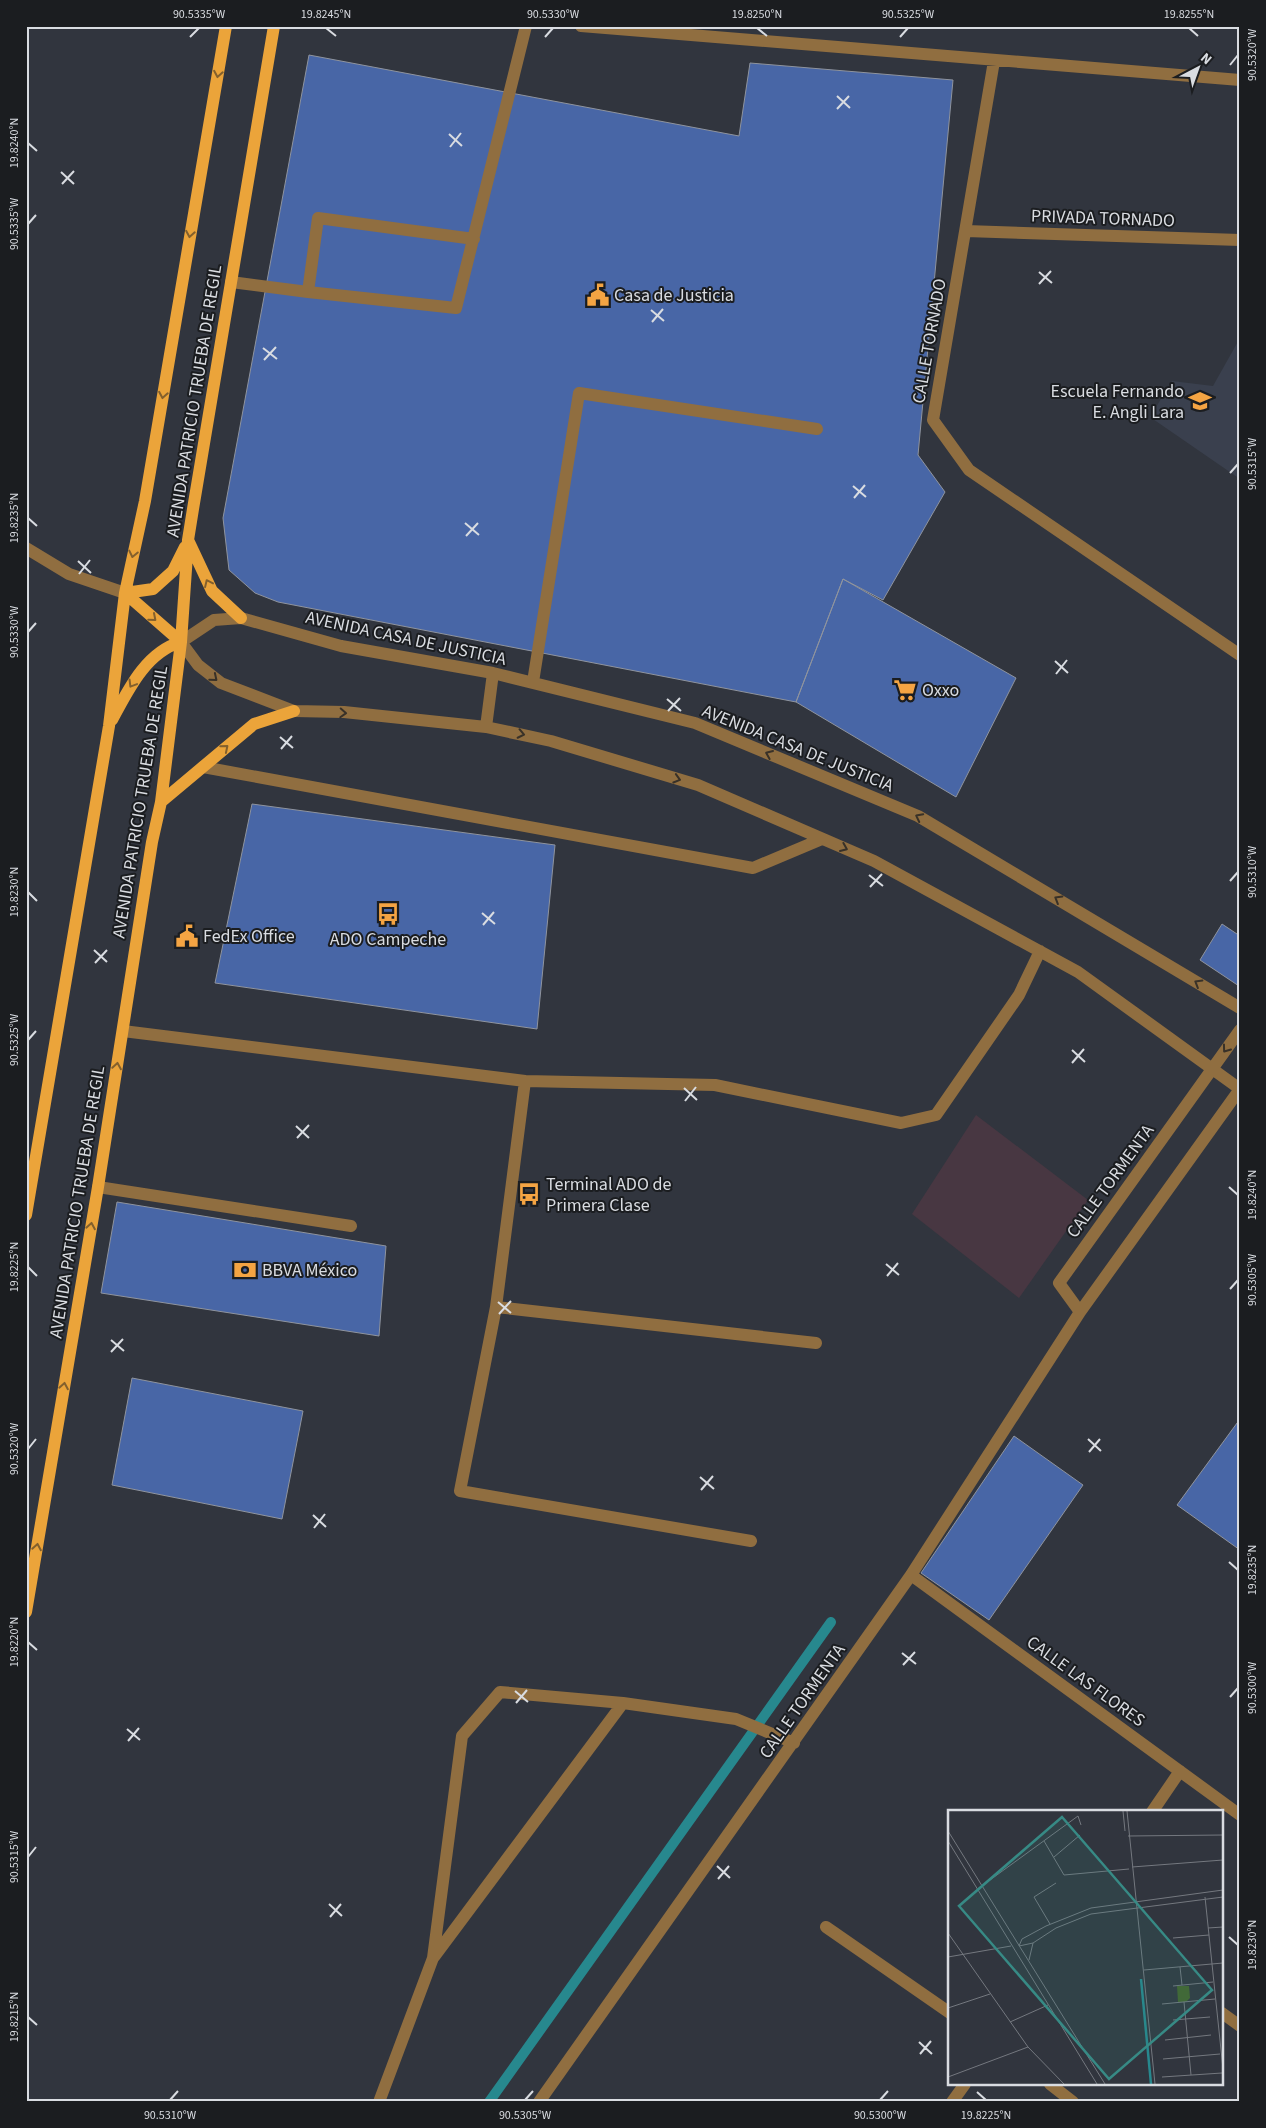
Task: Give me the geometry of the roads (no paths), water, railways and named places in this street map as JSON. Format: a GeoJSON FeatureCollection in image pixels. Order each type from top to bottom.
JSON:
{"type":"FeatureCollection","features":[{"type":"Feature","properties":{"kind":"main road","name":"AVENIDA PATRICIO TRUEBA DE REGIL"},"geometry":{"type":"LineString","coordinates":[[26,1215],[108,726],[125,593],[145,501],[226,26]]}},
{"type":"Feature","properties":{"kind":"main road","name":"AVENIDA PATRICIO TRUEBA DE REGIL"},"geometry":{"type":"LineString","coordinates":[[26,1612],[98,1187],[152,842],[161,802],[181,642],[188,540],[274,26]]}},
{"type":"Feature","properties":{"kind":"main road"},"geometry":{"type":"LineString","coordinates":[[125,593],[153,589],[173,571],[188,540]]}},
{"type":"Feature","properties":{"kind":"main road"},"geometry":{"type":"LineString","coordinates":[[188,540],[212,591],[241,618]]}},
{"type":"Feature","properties":{"kind":"main road"},"geometry":{"type":"LineString","coordinates":[[125,593],[181,642]]}},
{"type":"Feature","properties":{"kind":"main road"},"geometry":{"type":"LineString","coordinates":[[108,726],[135,678],[168,646],[181,642]]}},
{"type":"Feature","properties":{"kind":"main road"},"geometry":{"type":"LineString","coordinates":[[161,802],[254,724],[294,711]]}},
{"type":"Feature","properties":{"kind":"street"},"geometry":{"type":"LineString","coordinates":[[231,282],[456,308],[526,26]]}},
{"type":"Feature","properties":{"kind":"street"},"geometry":{"type":"LineString","coordinates":[[581,26],[1240,80]]}},
{"type":"Feature","properties":{"kind":"street"},"geometry":{"type":"LineString","coordinates":[[712,26],[721,38]]}},
{"type":"Feature","properties":{"kind":"street","name":"CALLE TORNADO"},"geometry":{"type":"LineString","coordinates":[[994,61],[933,420],[969,470],[1240,654]]}},
{"type":"Feature","properties":{"kind":"street"},"geometry":{"type":"LineString","coordinates":[[308,292],[318,218],[474,239]]}},
{"type":"Feature","properties":{"kind":"street","name":"PRIVADA TORNADO"},"geometry":{"type":"LineString","coordinates":[[966,231],[1240,240]]}},
{"type":"Feature","properties":{"kind":"street"},"geometry":{"type":"LineString","coordinates":[[532,682],[579,393],[817,429]]}},
{"type":"Feature","properties":{"kind":"street"},"geometry":{"type":"LineString","coordinates":[[26,548],[69,574],[125,593]]}},
{"type":"Feature","properties":{"kind":"street","name":"AVENIDA CASA DE JUSTICIA"},"geometry":{"type":"LineString","coordinates":[[181,642],[214,620],[241,618],[341,646],[493,673],[696,723],[918,816],[1240,1008]]}},
{"type":"Feature","properties":{"kind":"street"},"geometry":{"type":"LineString","coordinates":[[181,642],[198,664],[221,683],[294,711],[344,712],[486,727],[551,741],[698,785],[874,861],[1078,972],[1240,1089]]}},
{"type":"Feature","properties":{"kind":"street"},"geometry":{"type":"LineString","coordinates":[[486,727],[493,673]]}},
{"type":"Feature","properties":{"kind":"street"},"geometry":{"type":"LineString","coordinates":[[202,767],[753,868],[822,839]]}},
{"type":"Feature","properties":{"kind":"street"},"geometry":{"type":"LineString","coordinates":[[123,1031],[525,1081],[715,1085],[901,1123],[936,1114],[1019,995],[1040,951]]}},
{"type":"Feature","properties":{"kind":"street"},"geometry":{"type":"LineString","coordinates":[[1212,1069],[1240,1030]]}},
{"type":"Feature","properties":{"kind":"street","name":"CALLE TORMENTA"},"geometry":{"type":"LineString","coordinates":[[1080,1312],[1058,1284],[1212,1069]]}},
{"type":"Feature","properties":{"kind":"street"},"geometry":{"type":"LineString","coordinates":[[525,1081],[496,1307],[460,1491],[751,1541]]}},
{"type":"Feature","properties":{"kind":"street","name":"CALLE TORMENTA"},"geometry":{"type":"LineString","coordinates":[[539,2102],[911,1575],[1080,1312],[1240,1089]]}},
{"type":"Feature","properties":{"kind":"street"},"geometry":{"type":"LineString","coordinates":[[98,1187],[351,1226]]}},
{"type":"Feature","properties":{"kind":"street"},"geometry":{"type":"LineString","coordinates":[[496,1307],[816,1343]]}},
{"type":"Feature","properties":{"kind":"street","name":"CALLE LAS FLORES"},"geometry":{"type":"LineString","coordinates":[[911,1575],[1240,1815]]}},
{"type":"Feature","properties":{"kind":"street"},"geometry":{"type":"LineString","coordinates":[[379,2102],[433,1958],[462,1736],[500,1692],[623,1703],[736,1719],[794,1743]]}},
{"type":"Feature","properties":{"kind":"street"},"geometry":{"type":"LineString","coordinates":[[433,1958],[623,1703]]}},
{"type":"Feature","properties":{"kind":"street"},"geometry":{"type":"LineString","coordinates":[[1153,1810],[1180,1771]]}},
{"type":"Feature","properties":{"kind":"street"},"geometry":{"type":"LineString","coordinates":[[826,1927],[948,2012]]}},
{"type":"Feature","properties":{"kind":"street"},"geometry":{"type":"LineString","coordinates":[[1224,2014],[1240,2026]]}},
{"type":"Feature","properties":{"kind":"street"},"geometry":{"type":"LineString","coordinates":[[952,2102],[964,2086]]}},
{"type":"Feature","properties":{"kind":"street"},"geometry":{"type":"LineString","coordinates":[[1053,2086],[1073,2102]]}},
{"type":"Feature","properties":{"kind":"waterway"},"geometry":{"type":"LineString","coordinates":[[489,2102],[831,1622]]}},
{"type":"Feature","properties":{"kind":"place","name":"Casa de Justicia"},"geometry":{"type":"Point","coordinates":[598,295]}},
{"type":"Feature","properties":{"kind":"place","name":"Escuela Fernando E. Angli Lara"},"geometry":{"type":"Point","coordinates":[1200,401]}},
{"type":"Feature","properties":{"kind":"place","name":"Oxxo"},"geometry":{"type":"Point","coordinates":[905,690]}},
{"type":"Feature","properties":{"kind":"place","name":"ADO Campeche"},"geometry":{"type":"Point","coordinates":[388,914]}},
{"type":"Feature","properties":{"kind":"place","name":"FedEx Office"},"geometry":{"type":"Point","coordinates":[187,936]}},
{"type":"Feature","properties":{"kind":"place","name":"Terminal ADO de Primera Clase"},"geometry":{"type":"Point","coordinates":[529,1194]}},
{"type":"Feature","properties":{"kind":"place","name":"BBVA México"},"geometry":{"type":"Point","coordinates":[245,1270]}}]}
